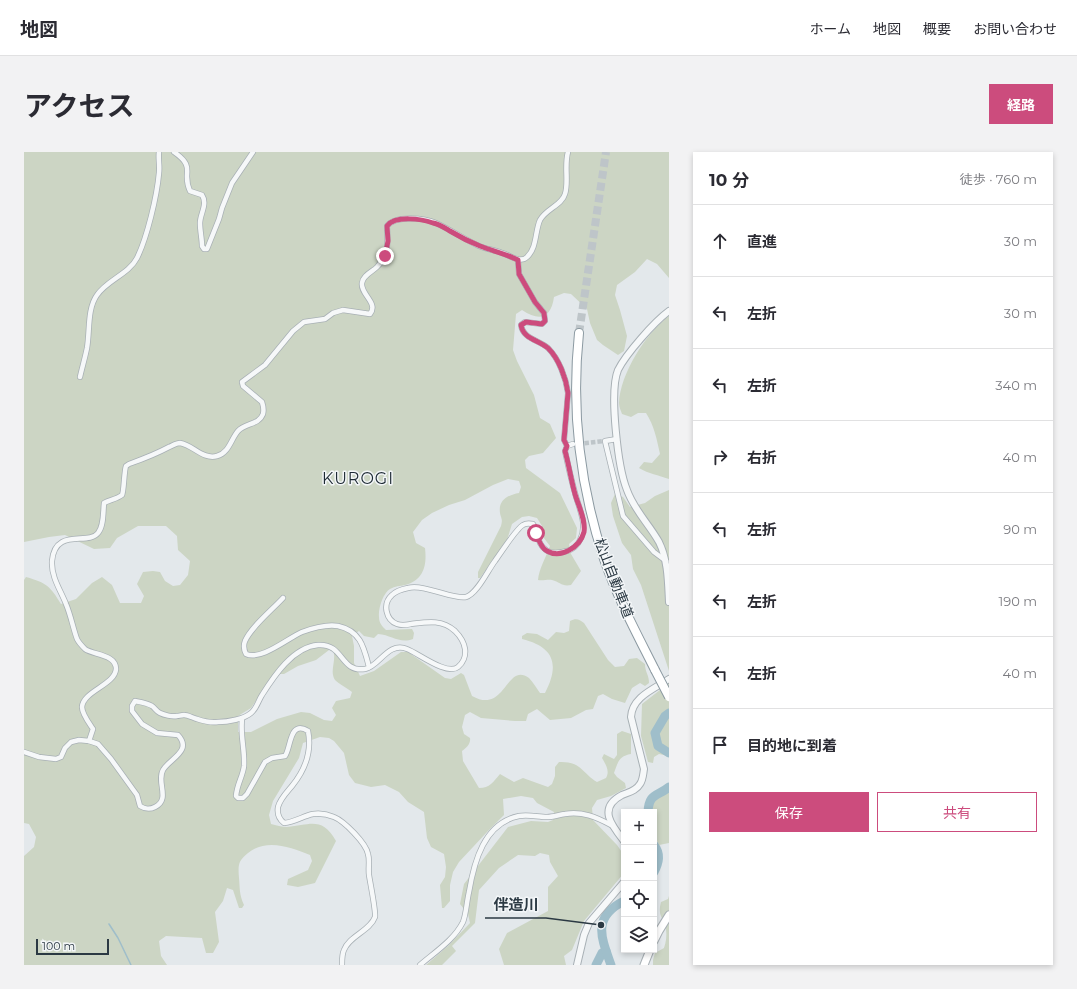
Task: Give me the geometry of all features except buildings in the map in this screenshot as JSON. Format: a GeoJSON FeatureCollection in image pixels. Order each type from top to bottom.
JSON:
{"type":"FeatureCollection","features":[{"type":"Feature","properties":{"kind":"highway","name":"松山自動車道"},"geometry":{"type":"LineString","coordinates":[[579,333],[576,370],[577,417],[582,468],[594,526],[605,560],[628,615],[669,697]]}},
{"type":"Feature","properties":{"kind":"main road"},"geometry":{"type":"LineString","coordinates":[[657,935],[669,915]]}},
{"type":"Feature","properties":{"kind":"main road"},"geometry":{"type":"LineString","coordinates":[[644,965],[649,953]]}},
{"type":"Feature","properties":{"kind":"street"},"geometry":{"type":"LineString","coordinates":[[80,377],[87,348],[91,307],[96,295],[104,286],[128,269],[136,260],[141,248],[151,214],[157,185],[159,172],[159,152]]}},
{"type":"Feature","properties":{"kind":"street"},"geometry":{"type":"LineString","coordinates":[[174,152],[188,165],[188,186],[190,191],[202,195],[204,198],[204,209],[200,222],[202,246],[204,249],[207,249],[232,183],[253,152]]}},
{"type":"Feature","properties":{"kind":"street"},"geometry":{"type":"LineString","coordinates":[[89,741],[93,729],[84,714],[82,707],[91,694],[114,675],[116,668],[114,663],[106,656],[85,649],[78,641],[66,604],[54,577],[52,562],[54,553],[58,546],[69,539],[93,538],[98,533],[101,528],[104,503],[121,495],[123,492],[126,466],[181,443],[202,454],[215,457],[226,450],[239,430],[245,426],[253,424],[263,414],[264,406],[262,402],[243,386],[242,382],[265,366],[293,331],[304,322],[325,319],[333,313],[343,310],[370,314],[372,312],[372,305],[363,288],[362,282],[366,275],[378,266],[385,256],[388,241],[387,226],[389,223],[399,219],[412,219],[434,223],[462,238],[518,260],[527,258],[534,243],[542,217],[561,201],[565,195],[566,161],[568,152]]}},
{"type":"Feature","properties":{"kind":"street"},"geometry":{"type":"LineString","coordinates":[[24,752],[39,757],[56,759],[61,757],[65,748],[71,742],[79,740],[98,744],[111,759],[137,795],[140,806],[146,809],[152,808],[159,804],[163,796],[161,776],[163,769],[179,754],[182,744],[178,735],[157,733],[142,724],[132,711],[132,706],[135,701],[150,704],[160,713],[168,715],[186,715],[200,720],[217,722],[242,719],[253,712],[261,696],[278,672],[293,656],[316,645],[326,645],[333,648],[346,664],[352,668],[370,668],[386,653],[401,647],[448,669],[454,669],[459,666],[464,659],[465,652],[464,644],[457,632],[449,626],[432,621],[403,626],[396,624],[389,618],[386,611],[391,595],[409,587],[434,590],[465,597],[471,595],[521,526],[528,523],[533,524],[536,527],[538,540],[546,551],[555,553],[568,551],[578,544],[584,533],[584,524],[565,451],[567,446],[564,440],[568,393],[567,386],[559,364],[552,353],[546,347],[527,336],[522,330],[521,325],[526,322],[542,324],[545,321],[544,313],[535,302],[519,274],[518,260]]}},
{"type":"Feature","properties":{"kind":"street"},"geometry":{"type":"LineString","coordinates":[[669,311],[658,319],[624,359],[618,372],[614,400],[622,475],[627,492],[658,542],[666,561],[669,602]]}},
{"type":"Feature","properties":{"kind":"street"},"geometry":{"type":"LineString","coordinates":[[617,439],[605,441],[623,516],[643,541],[666,561]]}},
{"type":"Feature","properties":{"kind":"street"},"geometry":{"type":"LineString","coordinates":[[567,446],[573,444]]}},
{"type":"Feature","properties":{"kind":"street"},"geometry":{"type":"LineString","coordinates":[[283,598],[253,629],[245,641],[244,648],[246,654],[256,656],[301,632],[332,625],[354,632],[365,650],[370,668]]}},
{"type":"Feature","properties":{"kind":"street"},"geometry":{"type":"LineString","coordinates":[[621,837],[611,825],[608,810],[611,804],[620,796],[637,788],[641,783],[644,769],[631,717],[632,710],[635,703],[641,697],[669,679]]}},
{"type":"Feature","properties":{"kind":"street"},"geometry":{"type":"LineString","coordinates":[[242,719],[244,767],[236,790],[236,796],[238,798],[243,798],[247,794],[265,762],[272,758],[285,756],[288,752],[290,740],[293,734],[299,729],[304,728],[308,731],[310,741],[309,754],[294,784],[281,800],[278,806],[278,814],[284,823],[292,822],[313,814],[324,813],[336,817],[363,841],[368,854],[369,875],[375,917],[348,944],[344,950],[342,965]]}},
{"type":"Feature","properties":{"kind":"street"},"geometry":{"type":"LineString","coordinates":[[420,965],[456,934],[464,920],[472,872],[478,854],[486,839],[496,827],[505,821],[519,816],[528,815],[545,818],[566,814],[594,816],[611,825]]}},
{"type":"Feature","properties":{"kind":"street"},"geometry":{"type":"LineString","coordinates":[[577,965],[584,935],[589,923],[621,886]]}},
{"type":"Feature","properties":{"kind":"green space"},"geometry":{"type":"Polygon","coordinates":[[[24,152],[669,152],[669,278],[657,264],[647,259],[635,272],[617,285],[615,295],[627,336],[624,351],[618,355],[597,340],[590,323],[587,309],[571,294],[564,293],[554,297],[550,310],[544,316],[534,316],[522,310],[516,314],[513,350],[534,395],[540,418],[550,424],[556,438],[543,453],[529,456],[525,460],[526,468],[560,493],[577,528],[576,538],[569,544],[571,554],[581,571],[571,585],[563,585],[550,580],[538,580],[541,567],[550,546],[540,533],[542,526],[537,518],[529,516],[522,517],[512,524],[507,540],[480,578],[478,578],[478,572],[501,526],[502,520],[500,508],[502,501],[511,495],[519,493],[521,487],[519,481],[508,479],[465,500],[449,505],[432,513],[422,520],[413,532],[416,543],[425,548],[425,566],[420,576],[416,580],[405,585],[394,587],[387,591],[380,606],[379,619],[380,623],[386,630],[412,629],[414,633],[413,639],[399,640],[378,634],[374,638],[364,636],[359,631],[352,636],[354,646],[354,663],[360,676],[374,671],[401,652],[408,652],[445,678],[451,679],[461,673],[464,675],[472,696],[483,700],[492,699],[499,694],[515,676],[521,675],[529,678],[540,693],[545,693],[550,683],[552,673],[553,665],[551,658],[541,647],[533,642],[522,639],[522,636],[527,633],[537,634],[548,640],[556,632],[564,633],[569,631],[570,621],[574,619],[584,623],[608,660],[615,667],[624,666],[629,659],[637,658],[645,664],[649,683],[645,686],[640,683],[632,688],[625,703],[612,699],[603,694],[598,696],[593,709],[586,710],[571,718],[550,720],[537,709],[528,714],[526,721],[481,718],[470,712],[465,715],[462,727],[464,734],[470,738],[470,742],[462,751],[463,761],[479,788],[489,786],[500,774],[514,782],[523,778],[548,787],[552,784],[555,776],[555,767],[559,762],[572,763],[581,768],[597,782],[606,778],[608,773],[602,758],[604,754],[614,759],[617,755],[617,734],[622,731],[631,734],[631,754],[621,758],[614,773],[625,783],[626,788],[611,796],[597,800],[592,808],[593,820],[621,851],[621,877],[584,921],[572,950],[564,956],[566,965],[504,965],[499,949],[507,933],[548,911],[548,887],[558,876],[550,862],[549,855],[540,853],[535,856],[518,855],[499,868],[479,890],[475,923],[452,946],[456,951],[442,965],[426,965],[448,946],[470,923],[468,914],[460,904],[464,884],[508,827],[531,821],[548,822],[553,820],[554,812],[537,803],[533,798],[521,796],[503,799],[504,815],[459,862],[453,872],[450,885],[450,901],[444,908],[442,908],[440,885],[445,877],[446,867],[444,854],[431,847],[427,838],[424,812],[408,802],[399,792],[385,785],[371,787],[355,783],[349,775],[344,753],[334,741],[329,738],[320,737],[303,743],[299,758],[273,801],[269,815],[271,824],[287,827],[315,824],[326,828],[331,833],[336,841],[315,883],[298,887],[287,885],[288,879],[308,870],[312,861],[310,855],[279,845],[255,848],[242,858],[239,864],[240,892],[244,905],[242,908],[239,908],[233,890],[227,888],[223,901],[215,912],[219,942],[213,953],[206,953],[202,938],[166,936],[159,941],[161,956],[167,965],[24,965],[24,856],[34,847],[36,837],[29,824],[24,823],[24,580],[26,577],[43,583],[51,589],[61,604],[76,599],[92,583],[102,577],[112,585],[120,603],[141,603],[144,596],[137,584],[143,572],[160,572],[165,581],[173,586],[180,585],[188,575],[190,561],[178,550],[177,536],[166,526],[138,526],[117,538],[110,548],[94,549],[65,535],[24,542],[24,152]],[[329,650],[316,660],[298,666],[284,674],[274,674],[251,708],[238,716],[238,732],[251,732],[277,719],[301,712],[310,713],[324,720],[332,721],[336,715],[332,708],[336,701],[350,698],[352,692],[337,682],[333,677],[333,650],[329,650]]]}},
{"type":"Feature","properties":{"kind":"green space"},"geometry":{"type":"Polygon","coordinates":[[[669,316],[669,479],[639,468],[644,462],[652,463],[660,454],[655,433],[646,413],[638,413],[631,417],[622,414],[619,403],[620,392],[629,367],[643,343],[660,323],[669,316]]]}},
{"type":"Feature","properties":{"kind":"green space"},"geometry":{"type":"Polygon","coordinates":[[[669,490],[669,671],[641,585],[633,569],[631,555],[622,543],[613,516],[611,503],[615,494],[623,497],[630,507],[645,503],[655,496],[669,490]]]}},
{"type":"Feature","properties":{"kind":"green space"},"geometry":{"type":"Polygon","coordinates":[[[669,683],[669,756],[659,754],[654,757],[653,763],[648,762],[641,736],[642,704],[669,683]]]}},
{"type":"Feature","properties":{"kind":"green space"},"geometry":{"type":"Polygon","coordinates":[[[659,790],[669,791],[669,843],[659,845],[657,841],[657,809],[650,809],[652,793],[659,790]]]}},
{"type":"Feature","properties":{"kind":"green space"},"geometry":{"type":"Polygon","coordinates":[[[669,896],[669,965],[653,965],[655,953],[664,948],[666,929],[660,914],[660,907],[661,902],[668,899],[669,896]]]}},
{"type":"Feature","properties":{"kind":"waterway"},"geometry":{"type":"LineString","coordinates":[[669,713],[665,716],[655,733],[658,746],[669,753]]}},
{"type":"Feature","properties":{"kind":"waterway"},"geometry":{"type":"LineString","coordinates":[[648,809],[652,798],[669,787]]}},
{"type":"Feature","properties":{"kind":"waterway"},"geometry":{"type":"LineString","coordinates":[[657,850],[657,865]]}},
{"type":"Feature","properties":{"kind":"waterway"},"geometry":{"type":"LineString","coordinates":[[611,965],[602,937],[603,921],[607,914],[621,903]]}},
{"type":"Feature","properties":{"kind":"waterway"},"geometry":{"type":"LineString","coordinates":[[109,924],[118,938],[131,965]]}},
{"type":"Feature","properties":{"kind":"waterway"},"geometry":{"type":"LineString","coordinates":[[596,965],[602,953],[606,951]]}},
{"type":"Feature","properties":{"kind":"tunnel"},"geometry":{"type":"LineString","coordinates":[[579,333],[606,152]]}},
{"type":"Feature","properties":{"kind":"tunnel"},"geometry":{"type":"LineString","coordinates":[[578,444],[605,441]]}},
{"type":"Feature","properties":{"kind":"place","name":"伴造川"},"geometry":{"type":"Point","coordinates":[601,925]}},
{"type":"Feature","properties":{"kind":"district","name":"KUROGI"},"geometry":{"type":"Point","coordinates":[358,478]}},
{"type":"Feature","properties":{"kind":"route"},"geometry":{"type":"LineString","coordinates":[[385,256],[388,241],[387,226],[389,223],[399,219],[412,219],[434,223],[462,238],[518,260],[519,274],[535,302],[544,313],[545,321],[542,324],[526,322],[521,325],[522,330],[527,336],[546,347],[552,353],[559,364],[567,386],[568,393],[564,440],[567,446],[565,451],[584,524],[584,533],[578,544],[568,551],[555,553],[546,551],[538,540],[536,533]]}}]}
